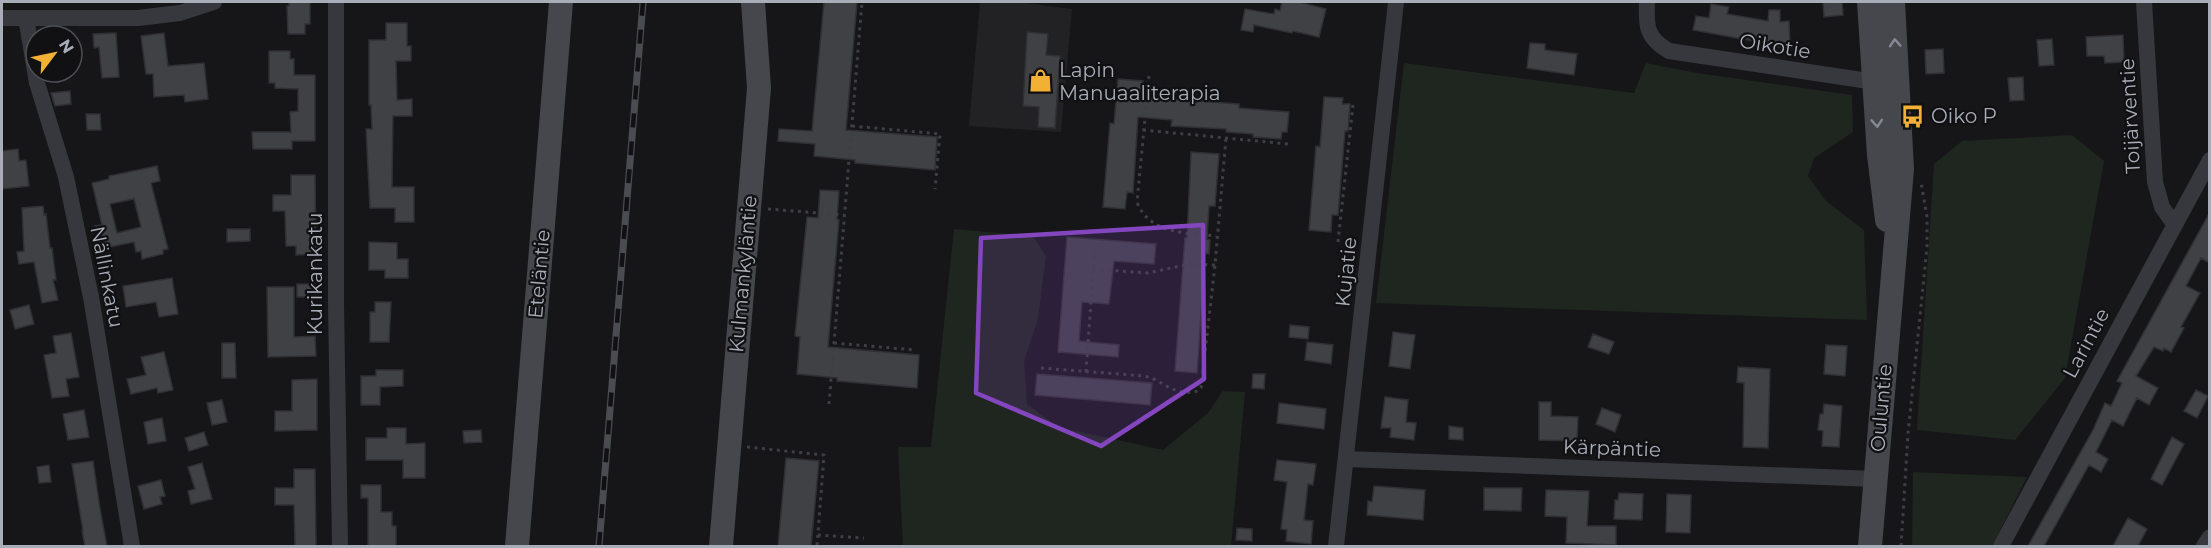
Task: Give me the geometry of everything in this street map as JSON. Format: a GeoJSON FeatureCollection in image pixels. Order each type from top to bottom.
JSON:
{"type":"FeatureCollection","features":[{"type":"Feature","properties":{"kind":"main road","name":"Eteläntie"},"geometry":{"type":"LineString","coordinates":[[517,546],[561,2]]}},
{"type":"Feature","properties":{"kind":"main road","name":"Kulmankyläntie"},"geometry":{"type":"LineString","coordinates":[[721,546],[759,88],[753,2]]}},
{"type":"Feature","properties":{"kind":"main road","name":"Ouluntie"},"geometry":{"type":"LineString","coordinates":[[1869,2],[1879,156],[1893,269]]}},
{"type":"Feature","properties":{"kind":"main road","name":"Ouluntie"},"geometry":{"type":"LineString","coordinates":[[1870,546],[1902,169],[1893,2]]}},
{"type":"Feature","properties":{"kind":"street"},"geometry":{"type":"LineString","coordinates":[[2,18],[159,16],[190,11],[214,2]]}},
{"type":"Feature","properties":{"kind":"street","name":"Kurikankatu"},"geometry":{"type":"LineString","coordinates":[[336,2],[336,304],[340,546]]}},
{"type":"Feature","properties":{"kind":"street","name":"Kujatie"},"geometry":{"type":"LineString","coordinates":[[1336,546],[1396,2]]}},
{"type":"Feature","properties":{"kind":"street","name":"Oikotie"},"geometry":{"type":"LineString","coordinates":[[1647,2],[1647,25],[1651,37],[1654,42],[1669,51],[1874,83],[1898,84]]}},
{"type":"Feature","properties":{"kind":"street","name":"Toijärventie"},"geometry":{"type":"LineString","coordinates":[[2144,2],[2155,182],[2162,207],[2174,224]]}},
{"type":"Feature","properties":{"kind":"street","name":"Nällinkatu"},"geometry":{"type":"LineString","coordinates":[[26,18],[37,83],[66,177],[91,297],[132,546]]}},
{"type":"Feature","properties":{"kind":"street","name":"Larintie"},"geometry":{"type":"LineString","coordinates":[[2001,546],[2210,160]]}},
{"type":"Feature","properties":{"kind":"street","name":"Kärpäntie"},"geometry":{"type":"LineString","coordinates":[[1347,459],[1875,479]]}},
{"type":"Feature","properties":{"kind":"street"},"geometry":{"type":"LineString","coordinates":[[2205,546],[2210,537]]}},
{"type":"Feature","properties":{"kind":"path"},"geometry":{"type":"LineString","coordinates":[[829,404],[862,2]]}},
{"type":"Feature","properties":{"kind":"path"},"geometry":{"type":"LineString","coordinates":[[1149,76],[1137,202],[1141,211],[1153,223],[1170,231],[1216,236]]}},
{"type":"Feature","properties":{"kind":"path"},"geometry":{"type":"LineString","coordinates":[[1338,242],[1353,105]]}},
{"type":"Feature","properties":{"kind":"path"},"geometry":{"type":"LineString","coordinates":[[852,126],[940,134],[935,189]]}},
{"type":"Feature","properties":{"kind":"path"},"geometry":{"type":"LineString","coordinates":[[1143,130],[1288,144]]}},
{"type":"Feature","properties":{"kind":"path"},"geometry":{"type":"LineString","coordinates":[[1041,368],[1145,376],[1171,390],[1198,392],[1201,388],[1215,265],[1226,138]]}},
{"type":"Feature","properties":{"kind":"path"},"geometry":{"type":"LineString","coordinates":[[749,207],[844,215]]}},
{"type":"Feature","properties":{"kind":"path"},"geometry":{"type":"LineString","coordinates":[[1086,372],[1095,244]]}},
{"type":"Feature","properties":{"kind":"path"},"geometry":{"type":"LineString","coordinates":[[1093,269],[1148,273],[1189,264],[1215,265]]}},
{"type":"Feature","properties":{"kind":"path"},"geometry":{"type":"LineString","coordinates":[[834,343],[915,350]]}},
{"type":"Feature","properties":{"kind":"path"},"geometry":{"type":"LineString","coordinates":[[729,445],[824,455],[817,546]]}},
{"type":"Feature","properties":{"kind":"path"},"geometry":{"type":"LineString","coordinates":[[818,535],[864,538]]}},
{"type":"Feature","properties":{"kind":"highlighted area"},"geometry":{"type":"Polygon","coordinates":[[[1203,225],[1204,379],[1101,446],[976,393],[981,238],[1203,225]]]}},
{"type":"Feature","properties":{"kind":"shaded area"},"geometry":{"type":"Polygon","coordinates":[[[980,2],[1017,2],[1072,9],[1061,132],[969,126],[980,2]]]}},
{"type":"Feature","properties":{"kind":"shaded area"},"geometry":{"type":"Polygon","coordinates":[[[1404,63],[1634,93],[1646,63],[1697,73],[1852,95],[1853,132],[1814,158],[1808,176],[1826,201],[1864,230],[1867,320],[1376,303],[1404,63]]]}},
{"type":"Feature","properties":{"kind":"shaded area"},"geometry":{"type":"Polygon","coordinates":[[[2072,135],[2104,161],[2065,378],[2015,440],[1917,430],[1934,164],[1962,141],[2072,135]]]}},
{"type":"Feature","properties":{"kind":"shaded area"},"geometry":{"type":"Polygon","coordinates":[[[954,229],[1033,236],[1046,256],[1038,319],[1024,361],[1027,404],[1058,427],[1163,450],[1208,413],[1223,391],[1245,392],[1231,546],[903,546],[898,447],[931,447],[954,229]]]}},
{"type":"Feature","properties":{"kind":"shaded area"},"geometry":{"type":"Polygon","coordinates":[[[1913,472],[2027,477],[1992,546],[1912,546],[1913,472]]]}},
{"type":"Feature","properties":{"kind":"building"},"geometry":{"type":"Polygon","coordinates":[[[289,2],[310,2],[310,24],[305,24],[305,34],[288,34],[287,6],[289,2]]]}},
{"type":"Feature","properties":{"kind":"building"},"geometry":{"type":"Polygon","coordinates":[[[824,2],[857,2],[846,130],[937,137],[935,170],[855,163],[855,160],[814,156],[815,144],[778,141],[779,129],[812,131],[824,2]]]}},
{"type":"Feature","properties":{"kind":"building"},"geometry":{"type":"Polygon","coordinates":[[[1282,2],[1299,2],[1326,9],[1319,37],[1254,25],[1253,32],[1241,30],[1245,9],[1274,14],[1275,9],[1280,11],[1282,2]]]}},
{"type":"Feature","properties":{"kind":"building"},"geometry":{"type":"Polygon","coordinates":[[[1823,2],[1842,2],[1843,15],[1824,17],[1823,2]]]}},
{"type":"Feature","properties":{"kind":"building"},"geometry":{"type":"Polygon","coordinates":[[[1711,4],[1729,7],[1727,14],[1768,21],[1769,10],[1780,10],[1780,22],[1789,21],[1790,46],[1775,47],[1775,45],[1693,30],[1696,16],[1709,18],[1711,4]]]}},
{"type":"Feature","properties":{"kind":"building"},"geometry":{"type":"Polygon","coordinates":[[[386,23],[407,23],[407,46],[411,46],[411,61],[396,61],[397,100],[412,99],[412,116],[393,116],[392,187],[414,187],[414,222],[395,222],[395,208],[370,208],[366,129],[372,129],[371,105],[369,105],[369,40],[386,40],[386,23]]]}},
{"type":"Feature","properties":{"kind":"building","name":"Lapin Manuaaliterapia"},"geometry":{"type":"Polygon","coordinates":[[[1027,32],[1048,34],[1046,55],[1060,56],[1055,128],[1038,127],[1039,107],[1023,106],[1027,32]]]}},
{"type":"Feature","properties":{"kind":"building"},"geometry":{"type":"Polygon","coordinates":[[[116,33],[119,77],[102,78],[99,47],[94,48],[93,34],[116,33]]]}},
{"type":"Feature","properties":{"kind":"building"},"geometry":{"type":"Polygon","coordinates":[[[164,33],[168,66],[204,63],[208,99],[185,102],[184,95],[154,97],[153,74],[146,74],[141,36],[164,33]]]}},
{"type":"Feature","properties":{"kind":"building"},"geometry":{"type":"Polygon","coordinates":[[[2123,35],[2124,62],[2105,63],[2104,56],[2087,56],[2086,37],[2123,35]]]}},
{"type":"Feature","properties":{"kind":"building"},"geometry":{"type":"Polygon","coordinates":[[[2052,39],[2054,65],[2039,66],[2037,40],[2052,39]]]}},
{"type":"Feature","properties":{"kind":"building"},"geometry":{"type":"Polygon","coordinates":[[[1530,43],[1545,44],[1545,50],[1577,54],[1574,75],[1527,68],[1530,43]]]}},
{"type":"Feature","properties":{"kind":"building"},"geometry":{"type":"Polygon","coordinates":[[[1943,49],[1944,73],[1926,74],[1925,50],[1943,49]]]}},
{"type":"Feature","properties":{"kind":"building"},"geometry":{"type":"Polygon","coordinates":[[[269,51],[290,51],[290,59],[294,59],[294,75],[315,75],[315,141],[292,141],[292,149],[253,149],[252,132],[291,132],[290,112],[298,111],[298,89],[275,88],[275,83],[269,83],[269,51]]]}},
{"type":"Feature","properties":{"kind":"building"},"geometry":{"type":"Polygon","coordinates":[[[2023,77],[2024,100],[2010,101],[2008,78],[2023,77]]]}},
{"type":"Feature","properties":{"kind":"building"},"geometry":{"type":"Polygon","coordinates":[[[1118,79],[1143,81],[1141,97],[1239,104],[1239,108],[1289,112],[1287,132],[1282,132],[1281,139],[1253,137],[1253,134],[1226,132],[1226,129],[1171,126],[1172,120],[1138,117],[1133,193],[1127,192],[1125,209],[1103,207],[1110,123],[1114,124],[1118,79]]]}},
{"type":"Feature","properties":{"kind":"building"},"geometry":{"type":"Polygon","coordinates":[[[70,91],[71,104],[55,106],[51,93],[70,91]]]}},
{"type":"Feature","properties":{"kind":"building"},"geometry":{"type":"Polygon","coordinates":[[[1324,97],[1343,98],[1342,104],[1350,104],[1348,131],[1345,131],[1338,215],[1332,215],[1331,232],[1309,230],[1316,146],[1320,147],[1324,97]]]}},
{"type":"Feature","properties":{"kind":"building"},"geometry":{"type":"Polygon","coordinates":[[[86,114],[100,114],[101,130],[87,130],[86,114]]]}},
{"type":"Feature","properties":{"kind":"building"},"geometry":{"type":"Polygon","coordinates":[[[18,149],[19,161],[26,160],[29,186],[2,189],[2,151],[18,149]]]}},
{"type":"Feature","properties":{"kind":"building"},"geometry":{"type":"Polygon","coordinates":[[[1191,152],[1219,154],[1215,206],[1209,206],[1207,239],[1210,240],[1209,254],[1205,253],[1197,373],[1175,371],[1185,238],[1187,238],[1191,152]]]}},
{"type":"Feature","properties":{"kind":"building"},"geometry":{"type":"Polygon","coordinates":[[[157,166],[160,181],[151,183],[168,249],[163,250],[163,254],[142,259],[141,251],[136,252],[134,242],[100,249],[95,226],[102,225],[92,183],[109,179],[109,176],[157,166]],[[134,199],[110,204],[117,233],[141,227],[134,199]]]}},
{"type":"Feature","properties":{"kind":"building"},"geometry":{"type":"Polygon","coordinates":[[[291,175],[315,175],[316,254],[296,255],[296,246],[286,246],[285,211],[273,211],[273,195],[291,195],[291,175]]]}},
{"type":"Feature","properties":{"kind":"building"},"geometry":{"type":"Polygon","coordinates":[[[820,190],[839,191],[837,219],[839,220],[828,347],[919,355],[917,388],[837,381],[837,378],[797,374],[800,337],[795,336],[807,217],[818,218],[820,190]]]}},
{"type":"Feature","properties":{"kind":"building"},"geometry":{"type":"Polygon","coordinates":[[[43,206],[50,248],[52,248],[56,280],[53,280],[58,300],[42,303],[34,262],[19,264],[17,252],[24,251],[22,208],[43,206]]]}},
{"type":"Feature","properties":{"kind":"building"},"geometry":{"type":"Polygon","coordinates":[[[2210,212],[2210,263],[2201,258],[2186,286],[2200,293],[2181,327],[2184,328],[2171,352],[2164,348],[2163,351],[2154,347],[2136,376],[2158,388],[2149,405],[2137,398],[2123,426],[2112,420],[2096,452],[2108,459],[2101,472],[2089,465],[2044,546],[2028,546],[2093,430],[2105,403],[2111,406],[2122,383],[2117,381],[2210,212]]]}},
{"type":"Feature","properties":{"kind":"building"},"geometry":{"type":"Polygon","coordinates":[[[227,229],[250,229],[250,241],[227,242],[227,229]]]}},
{"type":"Feature","properties":{"kind":"building"},"geometry":{"type":"Polygon","coordinates":[[[1067,237],[1156,244],[1154,264],[1114,261],[1109,304],[1082,302],[1079,341],[1119,345],[1118,357],[1058,352],[1067,237]]]}},
{"type":"Feature","properties":{"kind":"building"},"geometry":{"type":"Polygon","coordinates":[[[369,242],[397,243],[397,259],[408,259],[408,278],[385,278],[385,270],[369,270],[369,242]]]}},
{"type":"Feature","properties":{"kind":"building"},"geometry":{"type":"Polygon","coordinates":[[[172,278],[178,314],[159,317],[156,302],[126,307],[123,286],[172,278]]]}},
{"type":"Feature","properties":{"kind":"building"},"geometry":{"type":"Polygon","coordinates":[[[297,284],[315,284],[315,297],[297,297],[297,284]]]}},
{"type":"Feature","properties":{"kind":"building"},"geometry":{"type":"Polygon","coordinates":[[[267,287],[294,287],[294,337],[315,336],[316,356],[268,357],[267,287]]]}},
{"type":"Feature","properties":{"kind":"building"},"geometry":{"type":"Polygon","coordinates":[[[375,302],[391,302],[389,342],[370,342],[370,312],[375,312],[375,302]]]}},
{"type":"Feature","properties":{"kind":"building"},"geometry":{"type":"Polygon","coordinates":[[[29,305],[34,324],[15,329],[10,310],[29,305]]]}},
{"type":"Feature","properties":{"kind":"building"},"geometry":{"type":"Polygon","coordinates":[[[1290,325],[1309,327],[1308,339],[1289,337],[1290,325]]]}},
{"type":"Feature","properties":{"kind":"building"},"geometry":{"type":"Polygon","coordinates":[[[1393,332],[1415,335],[1410,369],[1389,366],[1393,332]]]}},
{"type":"Feature","properties":{"kind":"building"},"geometry":{"type":"Polygon","coordinates":[[[71,333],[79,377],[66,379],[69,396],[52,398],[44,355],[56,353],[53,336],[71,333]]]}},
{"type":"Feature","properties":{"kind":"building"},"geometry":{"type":"Polygon","coordinates":[[[1593,334],[1614,342],[1609,354],[1588,347],[1593,334]]]}},
{"type":"Feature","properties":{"kind":"building"},"geometry":{"type":"Polygon","coordinates":[[[1307,342],[1333,345],[1331,364],[1305,360],[1307,342]]]}},
{"type":"Feature","properties":{"kind":"building"},"geometry":{"type":"Polygon","coordinates":[[[222,343],[235,343],[236,378],[222,378],[222,343]]]}},
{"type":"Feature","properties":{"kind":"building"},"geometry":{"type":"Polygon","coordinates":[[[1826,345],[1847,346],[1845,376],[1824,374],[1826,345]]]}},
{"type":"Feature","properties":{"kind":"building"},"geometry":{"type":"Polygon","coordinates":[[[164,352],[173,390],[158,393],[157,388],[131,394],[127,379],[146,375],[141,357],[164,352]]]}},
{"type":"Feature","properties":{"kind":"building"},"geometry":{"type":"Polygon","coordinates":[[[1738,367],[1770,369],[1768,448],[1743,447],[1744,383],[1737,382],[1738,367]]]}},
{"type":"Feature","properties":{"kind":"building"},"geometry":{"type":"Polygon","coordinates":[[[376,370],[403,370],[403,386],[380,387],[380,405],[361,405],[361,376],[376,376],[376,370]]]}},
{"type":"Feature","properties":{"kind":"building"},"geometry":{"type":"Polygon","coordinates":[[[1037,374],[1152,383],[1150,405],[1035,395],[1037,374]]]}},
{"type":"Feature","properties":{"kind":"building"},"geometry":{"type":"Polygon","coordinates":[[[1253,374],[1265,374],[1264,389],[1252,388],[1253,374]]]}},
{"type":"Feature","properties":{"kind":"building"},"geometry":{"type":"Polygon","coordinates":[[[317,379],[317,430],[275,431],[275,411],[292,411],[292,380],[317,379]]]}},
{"type":"Feature","properties":{"kind":"building"},"geometry":{"type":"Polygon","coordinates":[[[2196,390],[2208,396],[2197,418],[2184,411],[2196,390]]]}},
{"type":"Feature","properties":{"kind":"building"},"geometry":{"type":"Polygon","coordinates":[[[1385,397],[1408,400],[1406,422],[1416,423],[1414,440],[1390,437],[1391,428],[1381,428],[1385,397]]]}},
{"type":"Feature","properties":{"kind":"building"},"geometry":{"type":"Polygon","coordinates":[[[222,400],[227,422],[212,425],[207,403],[222,400]]]}},
{"type":"Feature","properties":{"kind":"building"},"geometry":{"type":"Polygon","coordinates":[[[1539,402],[1551,402],[1551,416],[1578,417],[1577,441],[1539,440],[1539,402]]]}},
{"type":"Feature","properties":{"kind":"building"},"geometry":{"type":"Polygon","coordinates":[[[1279,403],[1326,409],[1324,429],[1277,423],[1279,403]]]}},
{"type":"Feature","properties":{"kind":"building"},"geometry":{"type":"Polygon","coordinates":[[[1824,404],[1842,406],[1839,447],[1822,446],[1823,431],[1818,430],[1824,404]]]}},
{"type":"Feature","properties":{"kind":"building"},"geometry":{"type":"Polygon","coordinates":[[[1602,408],[1621,415],[1615,432],[1596,424],[1602,408]]]}},
{"type":"Feature","properties":{"kind":"building"},"geometry":{"type":"Polygon","coordinates":[[[84,410],[89,437],[68,440],[63,414],[84,410]]]}},
{"type":"Feature","properties":{"kind":"building"},"geometry":{"type":"Polygon","coordinates":[[[162,418],[166,441],[148,444],[144,422],[162,418]]]}},
{"type":"Feature","properties":{"kind":"building"},"geometry":{"type":"Polygon","coordinates":[[[1449,426],[1463,428],[1463,440],[1449,439],[1449,426]]]}},
{"type":"Feature","properties":{"kind":"building"},"geometry":{"type":"Polygon","coordinates":[[[387,428],[406,428],[406,444],[425,443],[425,478],[403,478],[403,460],[366,460],[366,438],[387,438],[387,428]]]}},
{"type":"Feature","properties":{"kind":"building"},"geometry":{"type":"Polygon","coordinates":[[[481,430],[482,442],[464,443],[463,431],[481,430]]]}},
{"type":"Feature","properties":{"kind":"building"},"geometry":{"type":"Polygon","coordinates":[[[204,432],[208,445],[189,451],[185,438],[204,432]]]}},
{"type":"Feature","properties":{"kind":"building"},"geometry":{"type":"Polygon","coordinates":[[[2172,437],[2184,444],[2162,485],[2151,479],[2172,437]]]}},
{"type":"Feature","properties":{"kind":"building"},"geometry":{"type":"Polygon","coordinates":[[[786,458],[819,461],[811,546],[778,546],[786,458]]]}},
{"type":"Feature","properties":{"kind":"building"},"geometry":{"type":"Polygon","coordinates":[[[1277,460],[1316,464],[1313,485],[1308,484],[1304,520],[1313,521],[1311,544],[1286,541],[1287,530],[1281,529],[1287,482],[1274,480],[1277,460]]]}},
{"type":"Feature","properties":{"kind":"building"},"geometry":{"type":"Polygon","coordinates":[[[93,461],[107,546],[85,546],[82,531],[72,464],[93,461]]]}},
{"type":"Feature","properties":{"kind":"building"},"geometry":{"type":"Polygon","coordinates":[[[202,463],[212,499],[191,504],[188,491],[195,489],[188,467],[202,463]]]}},
{"type":"Feature","properties":{"kind":"building"},"geometry":{"type":"Polygon","coordinates":[[[49,465],[51,482],[39,483],[37,467],[49,465]]]}},
{"type":"Feature","properties":{"kind":"building"},"geometry":{"type":"Polygon","coordinates":[[[294,469],[315,469],[316,546],[295,546],[294,505],[275,505],[275,488],[294,488],[294,469]]]}},
{"type":"Feature","properties":{"kind":"building"},"geometry":{"type":"Polygon","coordinates":[[[161,480],[165,496],[160,497],[162,504],[144,509],[138,486],[161,480]]]}},
{"type":"Feature","properties":{"kind":"building"},"geometry":{"type":"Polygon","coordinates":[[[361,485],[381,485],[381,512],[392,512],[392,526],[396,526],[396,546],[368,546],[368,498],[361,498],[361,485]]]}},
{"type":"Feature","properties":{"kind":"building"},"geometry":{"type":"Polygon","coordinates":[[[1374,486],[1425,490],[1423,520],[1367,515],[1368,501],[1372,502],[1374,486]]]}},
{"type":"Feature","properties":{"kind":"building"},"geometry":{"type":"Polygon","coordinates":[[[1484,488],[1522,488],[1521,511],[1484,510],[1484,488]]]}},
{"type":"Feature","properties":{"kind":"building"},"geometry":{"type":"Polygon","coordinates":[[[1546,490],[1589,491],[1587,526],[1616,526],[1616,545],[1566,543],[1567,517],[1545,516],[1546,490]]]}},
{"type":"Feature","properties":{"kind":"building"},"geometry":{"type":"Polygon","coordinates":[[[1619,493],[1643,494],[1642,520],[1614,519],[1615,500],[1618,500],[1619,493]]]}},
{"type":"Feature","properties":{"kind":"building"},"geometry":{"type":"Polygon","coordinates":[[[1667,494],[1691,495],[1690,533],[1666,532],[1667,494]]]}},
{"type":"Feature","properties":{"kind":"building"},"geometry":{"type":"Polygon","coordinates":[[[2128,518],[2147,529],[2138,546],[2113,546],[2128,518]]]}},
{"type":"Feature","properties":{"kind":"building"},"geometry":{"type":"Polygon","coordinates":[[[1237,528],[1252,529],[1252,541],[1236,540],[1237,528]]]}},
{"type":"Feature","properties":{"kind":"railway"},"geometry":{"type":"LineString","coordinates":[[599,546],[643,2]]}},
{"type":"Feature","properties":{"kind":"place","name":"Lapin Manuaaliterapia"},"geometry":{"type":"Point","coordinates":[1041,81]}},
{"type":"Feature","properties":{"kind":"place","name":"Oiko P"},"geometry":{"type":"Point","coordinates":[1913,116]}}]}
